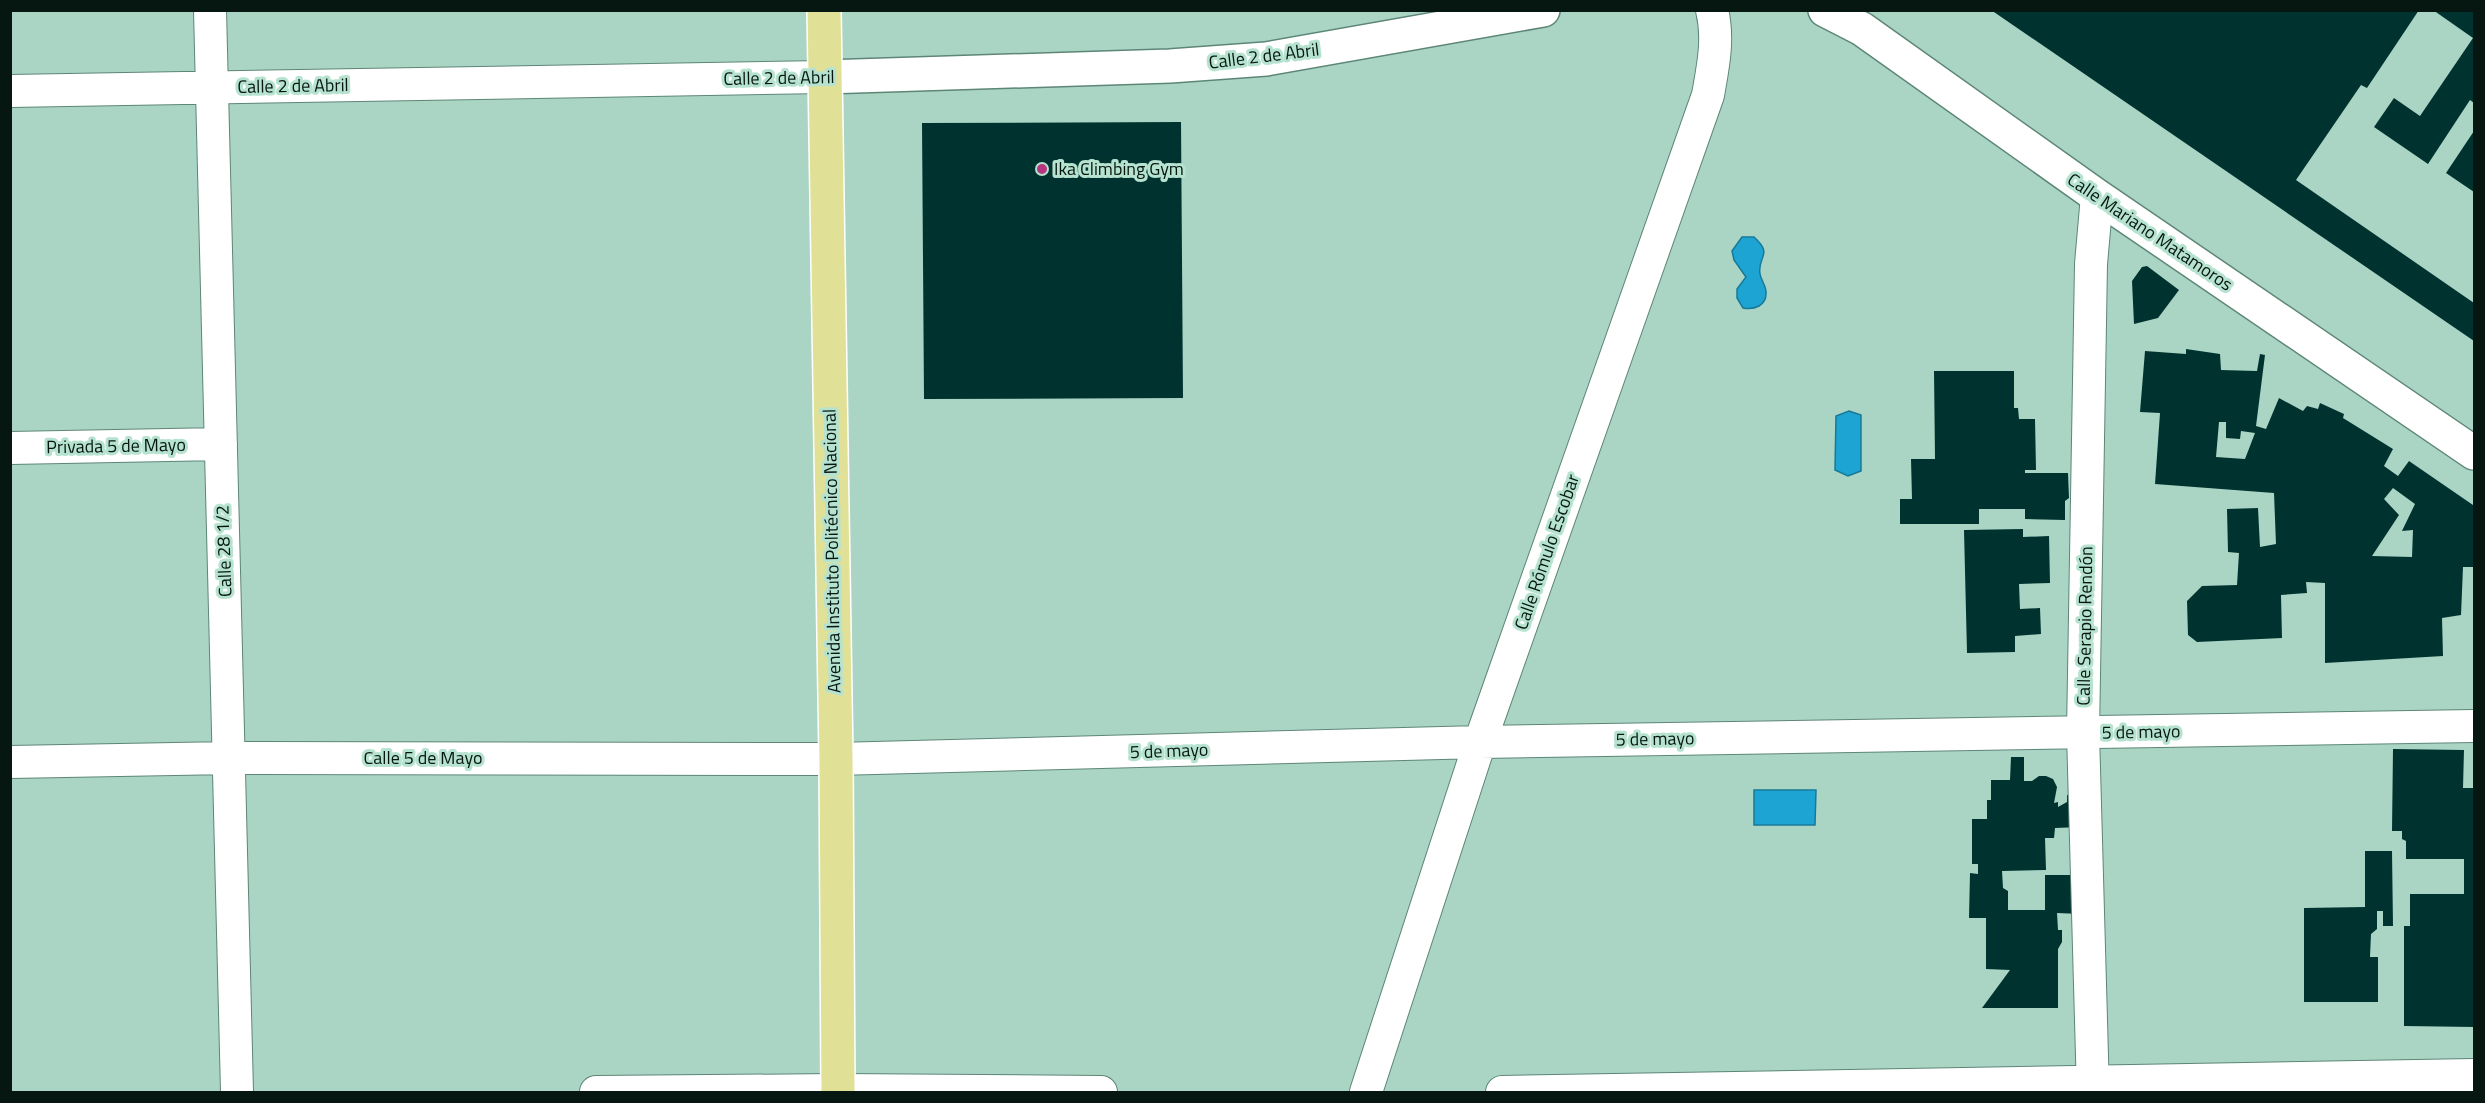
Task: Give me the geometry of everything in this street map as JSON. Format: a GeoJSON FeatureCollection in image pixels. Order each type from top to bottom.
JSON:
{"type":"FeatureCollection","features":[{"type":"Feature","properties":{"kind":"main road","name":"Avenida Instituto Politécnico Nacional"},"geometry":{"type":"LineString","coordinates":[[824,10],[836,759],[838,1091]]}},
{"type":"Feature","properties":{"kind":"street","name":"Calle 28 1/2"},"geometry":{"type":"LineString","coordinates":[[210,10],[237,1092]]}},
{"type":"Feature","properties":{"kind":"street","name":"Calle 2 de Abril"},"geometry":{"type":"LineString","coordinates":[[10,91],[825,77],[1170,66],[1266,59],[1543,10]]}},
{"type":"Feature","properties":{"kind":"street","name":"Calle Rómulo Escobar"},"geometry":{"type":"LineString","coordinates":[[1365,1092],[1480,742],[1708,95],[1715,59],[1715,24],[1712,10]]}},
{"type":"Feature","properties":{"kind":"street","name":"Calle Mariano Matamoros"},"geometry":{"type":"LineString","coordinates":[[1825,10],[1862,29],[2097,196],[2475,453]]}},
{"type":"Feature","properties":{"kind":"street","name":"Calle Serapio Rendón"},"geometry":{"type":"LineString","coordinates":[[2092,1087],[2083,733],[2091,264],[2097,196]]}},
{"type":"Feature","properties":{"kind":"street","name":"Privada 5 de Mayo"},"geometry":{"type":"LineString","coordinates":[[10,448],[221,444]]}},
{"type":"Feature","properties":{"kind":"street","name":"5 de mayo"},"geometry":{"type":"LineString","coordinates":[[836,759],[1480,742],[2475,726]]}},
{"type":"Feature","properties":{"kind":"street","name":"Calle 5 de Mayo"},"geometry":{"type":"LineString","coordinates":[[10,762],[229,758],[836,759]]}},
{"type":"Feature","properties":{"kind":"street"},"geometry":{"type":"LineString","coordinates":[[1502,1092],[2092,1087],[2475,1075]]}},
{"type":"Feature","properties":{"kind":"street"},"geometry":{"type":"LineString","coordinates":[[596,1092],[1101,1092]]}},
{"type":"Feature","properties":{"kind":"water"},"geometry":{"type":"Polygon","coordinates":[[[1742,237],[1754,237],[1764,252],[1760,268],[1766,297],[1762,304],[1751,308],[1743,308],[1737,298],[1737,289],[1746,277],[1734,260],[1732,251],[1742,237]]]}},
{"type":"Feature","properties":{"kind":"water"},"geometry":{"type":"Polygon","coordinates":[[[1849,411],[1861,415],[1861,471],[1848,476],[1835,470],[1836,416],[1849,411]]]}},
{"type":"Feature","properties":{"kind":"water"},"geometry":{"type":"Polygon","coordinates":[[[1754,790],[1816,790],[1815,825],[1754,825],[1754,790]]]}},
{"type":"Feature","properties":{"kind":"building"},"geometry":{"type":"Polygon","coordinates":[[[1991,10],[2419,10],[2367,88],[2361,85],[2296,180],[2474,303],[2474,341],[1991,10]]]}},
{"type":"Feature","properties":{"kind":"building"},"geometry":{"type":"Polygon","coordinates":[[[2433,10],[2474,10],[2474,103],[2470,100],[2428,164],[2374,127],[2394,98],[2420,116],[2473,38],[2433,10]]]}},
{"type":"Feature","properties":{"kind":"building"},"geometry":{"type":"Polygon","coordinates":[[[1181,122],[1183,398],[924,399],[922,123],[1181,122]]]}},
{"type":"Feature","properties":{"kind":"building"},"geometry":{"type":"Polygon","coordinates":[[[2474,131],[2474,192],[2446,173],[2474,131]]]}},
{"type":"Feature","properties":{"kind":"building"},"geometry":{"type":"Polygon","coordinates":[[[2147,266],[2179,290],[2158,318],[2134,324],[2132,281],[2142,267],[2147,266]]]}},
{"type":"Feature","properties":{"kind":"building"},"geometry":{"type":"Polygon","coordinates":[[[2186,349],[2220,354],[2221,370],[2257,371],[2260,354],[2265,355],[2256,426],[2266,429],[2279,398],[2303,411],[2307,406],[2318,409],[2320,403],[2344,414],[2343,418],[2393,449],[2384,466],[2398,476],[2409,461],[2474,504],[2474,567],[2463,567],[2461,615],[2442,618],[2443,656],[2325,663],[2325,583],[2306,582],[2307,593],[2281,595],[2282,638],[2197,642],[2188,635],[2187,601],[2202,586],[2237,585],[2239,553],[2228,552],[2227,509],[2258,508],[2260,547],[2276,544],[2274,493],[2155,484],[2160,413],[2140,412],[2145,351],[2186,354],[2186,349]],[[2219,422],[2216,457],[2245,459],[2255,433],[2241,431],[2240,439],[2226,438],[2226,422],[2219,422]],[[2393,488],[2384,499],[2399,515],[2372,556],[2412,557],[2413,530],[2402,531],[2415,504],[2393,488]]]}},
{"type":"Feature","properties":{"kind":"building"},"geometry":{"type":"Polygon","coordinates":[[[1934,371],[2014,371],[2014,408],[2018,408],[2019,419],[2035,419],[2036,470],[2025,470],[2025,473],[2068,473],[2069,498],[2065,501],[2065,520],[2025,519],[2025,509],[1979,509],[1979,524],[1900,524],[1900,499],[1912,499],[1911,459],[1935,459],[1934,371]]]}},
{"type":"Feature","properties":{"kind":"building"},"geometry":{"type":"Polygon","coordinates":[[[2023,529],[2023,537],[2049,536],[2050,583],[2019,584],[2020,609],[2040,608],[2041,634],[2015,636],[2015,652],[1967,653],[1964,530],[2023,529]]]}},
{"type":"Feature","properties":{"kind":"building"},"geometry":{"type":"Polygon","coordinates":[[[2393,749],[2464,750],[2463,788],[2474,788],[2474,1027],[2404,1026],[2404,926],[2410,926],[2410,894],[2464,894],[2464,859],[2406,859],[2406,841],[2402,839],[2402,831],[2392,831],[2393,749]]]}},
{"type":"Feature","properties":{"kind":"building"},"geometry":{"type":"Polygon","coordinates":[[[2011,757],[2024,757],[2024,781],[2032,781],[2039,776],[2053,779],[2057,787],[2054,803],[2058,802],[2058,807],[2067,802],[2067,795],[2080,795],[2081,827],[2055,828],[2054,838],[2045,838],[2046,870],[2002,871],[2003,888],[2008,891],[2008,910],[2045,910],[2045,875],[2073,875],[2081,914],[2057,913],[2058,930],[2062,930],[2062,942],[2058,949],[2058,1008],[1982,1008],[2010,970],[1986,969],[1986,918],[1969,918],[1970,873],[1978,874],[1978,864],[1972,864],[1972,819],[1987,819],[1987,800],[1991,800],[1991,780],[2010,780],[2011,757]]]}},
{"type":"Feature","properties":{"kind":"building"},"geometry":{"type":"Polygon","coordinates":[[[2365,851],[2392,851],[2393,926],[2383,926],[2383,911],[2377,911],[2377,929],[2371,934],[2370,957],[2378,957],[2378,1002],[2304,1002],[2304,908],[2365,907],[2365,851]]]}},
{"type":"Feature","properties":{"kind":"place","name":"Ika Climbing Gym"},"geometry":{"type":"Point","coordinates":[1042,169]}}]}
